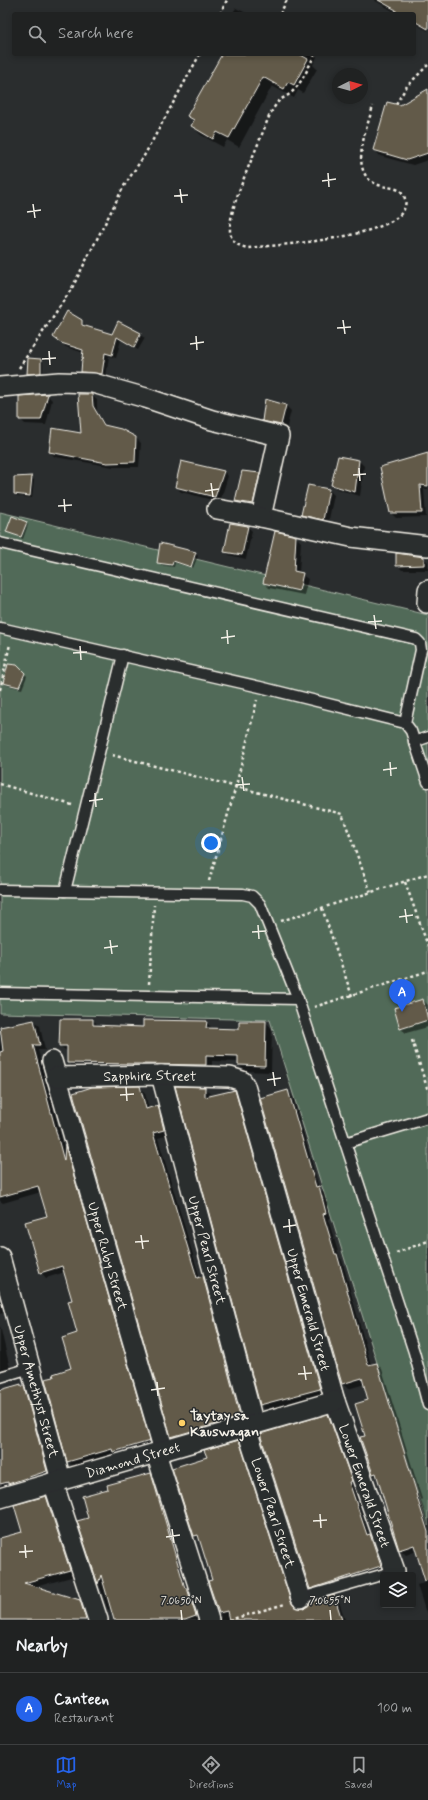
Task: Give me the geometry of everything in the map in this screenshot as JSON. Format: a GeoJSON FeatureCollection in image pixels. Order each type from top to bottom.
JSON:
{"type":"FeatureCollection","features":[{"type":"Feature","properties":{"kind":"street"},"geometry":{"type":"LineString","coordinates":[[3,386],[59,382],[93,383],[146,398],[212,420],[279,436],[261,517]]}},
{"type":"Feature","properties":{"kind":"street"},"geometry":{"type":"LineString","coordinates":[[217,509],[351,537],[428,546]]}},
{"type":"Feature","properties":{"kind":"street","name":"Sapphire Street"},"geometry":{"type":"LineString","coordinates":[[54,1069],[230,1077],[242,1081]]}},
{"type":"Feature","properties":{"kind":"street","name":"Upper Ruby Street"},"geometry":{"type":"LineString","coordinates":[[54,1069],[160,1452],[209,1620]]}},
{"type":"Feature","properties":{"kind":"street","name":"Upper Pearl Street"},"geometry":{"type":"LineString","coordinates":[[161,1075],[250,1426]]}},
{"type":"Feature","properties":{"kind":"street","name":"Upper Emerald Street"},"geometry":{"type":"LineString","coordinates":[[242,1081],[248,1093],[335,1401]]}},
{"type":"Feature","properties":{"kind":"street","name":"Upper Amethyst Street"},"geometry":{"type":"LineString","coordinates":[[0,1257],[30,1368],[57,1481],[98,1620]]}},
{"type":"Feature","properties":{"kind":"street","name":"Diamond Street"},"geometry":{"type":"LineString","coordinates":[[0,1498],[335,1401]]}},
{"type":"Feature","properties":{"kind":"street","name":"Lower Emerald Street"},"geometry":{"type":"LineString","coordinates":[[335,1401],[395,1571]]}},
{"type":"Feature","properties":{"kind":"street","name":"Lower Pearl Street"},"geometry":{"type":"LineString","coordinates":[[250,1426],[294,1601]]}},
{"type":"Feature","properties":{"kind":"lane"},"geometry":{"type":"LineString","coordinates":[[0,544],[416,639],[420,643],[422,650],[405,723]]}},
{"type":"Feature","properties":{"kind":"lane"},"geometry":{"type":"LineString","coordinates":[[0,628],[260,687],[405,723],[411,730],[428,782]]}},
{"type":"Feature","properties":{"kind":"lane"},"geometry":{"type":"LineString","coordinates":[[65,891],[123,655]]}},
{"type":"Feature","properties":{"kind":"lane"},"geometry":{"type":"LineString","coordinates":[[414,742],[428,737]]}},
{"type":"Feature","properties":{"kind":"lane"},"geometry":{"type":"LineString","coordinates":[[0,890],[205,893],[252,896],[260,904],[302,1010],[414,1352],[428,1405]]}},
{"type":"Feature","properties":{"kind":"lane"},"geometry":{"type":"LineString","coordinates":[[0,993],[298,999]]}},
{"type":"Feature","properties":{"kind":"lane"},"geometry":{"type":"LineString","coordinates":[[345,1143],[428,1118]]}},
{"type":"Feature","properties":{"kind":"lane"},"geometry":{"type":"LineString","coordinates":[[0,1377],[30,1368]]}},
{"type":"Feature","properties":{"kind":"lane"},"geometry":{"type":"LineString","coordinates":[[294,1601],[395,1571]]}},
{"type":"Feature","properties":{"kind":"path"},"geometry":{"type":"LineString","coordinates":[[221,12],[227,0]]}},
{"type":"Feature","properties":{"kind":"path"},"geometry":{"type":"LineString","coordinates":[[281,12],[287,0]]}},
{"type":"Feature","properties":{"kind":"path"},"geometry":{"type":"LineString","coordinates":[[3,386],[72,288],[93,251],[121,193],[144,156],[199,56]]}},
{"type":"Feature","properties":{"kind":"path"},"geometry":{"type":"LineString","coordinates":[[314,56],[298,86],[276,103],[273,109],[245,177],[232,216],[230,231],[235,243],[240,247],[248,248],[315,241],[370,231],[389,224],[398,218],[404,211],[406,202],[401,190],[379,186],[371,181],[362,168],[362,147],[373,106]]}},
{"type":"Feature","properties":{"kind":"path"},"geometry":{"type":"LineString","coordinates":[[396,104],[407,86],[428,65]]}},
{"type":"Feature","properties":{"kind":"path"},"geometry":{"type":"LineString","coordinates":[[0,690],[13,631]]}},
{"type":"Feature","properties":{"kind":"path"},"geometry":{"type":"LineString","coordinates":[[205,893],[236,786],[260,687]]}},
{"type":"Feature","properties":{"kind":"path"},"geometry":{"type":"LineString","coordinates":[[100,752],[342,814],[371,893]]}},
{"type":"Feature","properties":{"kind":"path"},"geometry":{"type":"LineString","coordinates":[[0,784],[85,809]]}},
{"type":"Feature","properties":{"kind":"path"},"geometry":{"type":"LineString","coordinates":[[269,924],[428,874]]}},
{"type":"Feature","properties":{"kind":"path"},"geometry":{"type":"LineString","coordinates":[[405,882],[428,946]]}},
{"type":"Feature","properties":{"kind":"path"},"geometry":{"type":"LineString","coordinates":[[148,997],[154,892]]}},
{"type":"Feature","properties":{"kind":"path"},"geometry":{"type":"LineString","coordinates":[[322,908],[352,996]]}},
{"type":"Feature","properties":{"kind":"path"},"geometry":{"type":"LineString","coordinates":[[302,1010],[352,996],[428,971]]}},
{"type":"Feature","properties":{"kind":"path"},"geometry":{"type":"LineString","coordinates":[[412,1040],[428,1091]]}},
{"type":"Feature","properties":{"kind":"path"},"geometry":{"type":"LineString","coordinates":[[383,1259],[428,1241]]}},
{"type":"Feature","properties":{"kind":"path"},"geometry":{"type":"LineString","coordinates":[[229,1620],[294,1601]]}},
{"type":"Feature","properties":{"kind":"green space"},"geometry":{"type":"Polygon","coordinates":[[[0,512],[428,615],[428,1526],[270,1020],[0,1013],[0,512]]]}},
{"type":"Feature","properties":{"kind":"building"},"geometry":{"type":"Polygon","coordinates":[[[378,0],[428,0],[428,29],[416,22],[416,12],[396,12],[396,10],[378,0]]]}},
{"type":"Feature","properties":{"kind":"building"},"geometry":{"type":"Polygon","coordinates":[[[221,56],[303,56],[308,59],[294,85],[288,82],[284,89],[263,77],[229,138],[217,132],[213,139],[191,126],[194,120],[187,116],[221,56]]]}},
{"type":"Feature","properties":{"kind":"building"},"geometry":{"type":"Polygon","coordinates":[[[428,89],[428,153],[407,160],[373,150],[387,102],[400,105],[428,89]]]}},
{"type":"Feature","properties":{"kind":"building"},"geometry":{"type":"Polygon","coordinates":[[[67,311],[82,320],[82,325],[112,334],[118,321],[141,333],[134,347],[117,337],[112,355],[105,353],[102,374],[81,372],[82,359],[84,359],[82,358],[83,350],[61,343],[53,337],[67,311]]]}},
{"type":"Feature","properties":{"kind":"building"},"geometry":{"type":"Polygon","coordinates":[[[28,358],[41,359],[41,373],[27,374],[28,358]]]}},
{"type":"Feature","properties":{"kind":"building"},"geometry":{"type":"Polygon","coordinates":[[[48,394],[41,420],[19,420],[19,396],[48,394]]]}},
{"type":"Feature","properties":{"kind":"building"},"geometry":{"type":"Polygon","coordinates":[[[78,394],[92,394],[93,406],[104,425],[121,429],[136,437],[135,462],[107,463],[49,452],[52,428],[81,433],[78,394]]]}},
{"type":"Feature","properties":{"kind":"building"},"geometry":{"type":"Polygon","coordinates":[[[265,399],[286,405],[281,425],[262,421],[265,399]]]}},
{"type":"Feature","properties":{"kind":"building"},"geometry":{"type":"Polygon","coordinates":[[[428,453],[428,486],[420,485],[422,513],[390,513],[380,467],[428,453]]]}},
{"type":"Feature","properties":{"kind":"building"},"geometry":{"type":"Polygon","coordinates":[[[338,456],[359,460],[355,492],[331,485],[338,456]]]}},
{"type":"Feature","properties":{"kind":"building"},"geometry":{"type":"Polygon","coordinates":[[[181,461],[224,471],[215,497],[175,487],[181,461]]]}},
{"type":"Feature","properties":{"kind":"building"},"geometry":{"type":"Polygon","coordinates":[[[242,471],[260,473],[253,504],[235,501],[242,471]]]}},
{"type":"Feature","properties":{"kind":"building"},"geometry":{"type":"Polygon","coordinates":[[[32,476],[30,496],[14,494],[14,477],[32,476]]]}},
{"type":"Feature","properties":{"kind":"building"},"geometry":{"type":"Polygon","coordinates":[[[308,485],[329,489],[323,520],[301,515],[308,485]]]}},
{"type":"Feature","properties":{"kind":"building"},"geometry":{"type":"Polygon","coordinates":[[[12,516],[27,522],[21,537],[6,532],[12,516]]]}},
{"type":"Feature","properties":{"kind":"building"},"geometry":{"type":"Polygon","coordinates":[[[230,523],[248,526],[242,555],[224,552],[230,523]]]}},
{"type":"Feature","properties":{"kind":"building"},"geometry":{"type":"Polygon","coordinates":[[[275,531],[296,536],[294,571],[303,573],[299,591],[263,583],[275,531]]]}},
{"type":"Feature","properties":{"kind":"building"},"geometry":{"type":"Polygon","coordinates":[[[160,543],[196,552],[191,567],[173,561],[172,565],[157,563],[160,543]]]}},
{"type":"Feature","properties":{"kind":"building"},"geometry":{"type":"Polygon","coordinates":[[[396,553],[424,557],[424,565],[396,566],[396,553]]]}},
{"type":"Feature","properties":{"kind":"building"},"geometry":{"type":"Polygon","coordinates":[[[8,664],[17,665],[25,673],[19,687],[3,683],[8,664]]]}},
{"type":"Feature","properties":{"kind":"building"},"geometry":{"type":"Polygon","coordinates":[[[423,999],[428,1020],[400,1029],[394,1008],[423,999]]]}},
{"type":"Feature","properties":{"kind":"building"},"geometry":{"type":"Polygon","coordinates":[[[60,1019],[93,1019],[93,1025],[143,1027],[143,1020],[207,1021],[206,1028],[239,1029],[239,1021],[266,1021],[265,1066],[238,1065],[238,1056],[206,1055],[206,1065],[67,1063],[67,1046],[59,1046],[60,1019]]]}},
{"type":"Feature","properties":{"kind":"building"},"geometry":{"type":"Polygon","coordinates":[[[34,1020],[40,1045],[33,1045],[64,1161],[65,1145],[150,1441],[113,1452],[112,1449],[67,1462],[45,1379],[54,1377],[53,1374],[71,1368],[62,1338],[77,1333],[68,1301],[72,1300],[62,1266],[40,1273],[25,1222],[47,1216],[38,1186],[0,1197],[0,1052],[3,1051],[0,1027],[34,1020]]]}},
{"type":"Feature","properties":{"kind":"building"},"geometry":{"type":"Polygon","coordinates":[[[140,1086],[146,1109],[158,1105],[164,1130],[153,1133],[197,1278],[203,1276],[240,1417],[171,1437],[73,1093],[92,1087],[140,1086]]]}},
{"type":"Feature","properties":{"kind":"building"},"geometry":{"type":"Polygon","coordinates":[[[175,1086],[205,1087],[205,1097],[235,1090],[320,1389],[260,1405],[175,1086]]]}},
{"type":"Feature","properties":{"kind":"building"},"geometry":{"type":"Polygon","coordinates":[[[288,1090],[316,1187],[319,1186],[326,1213],[323,1214],[335,1254],[337,1254],[368,1365],[377,1363],[428,1532],[428,1580],[425,1581],[414,1545],[399,1550],[376,1473],[373,1474],[360,1437],[365,1436],[355,1404],[368,1400],[362,1378],[342,1384],[260,1098],[288,1090]]]}},
{"type":"Feature","properties":{"kind":"building"},"geometry":{"type":"Polygon","coordinates":[[[21,1384],[21,1386],[24,1386],[47,1471],[8,1484],[8,1482],[0,1484],[0,1390],[21,1384]]]}},
{"type":"Feature","properties":{"kind":"building"},"geometry":{"type":"Polygon","coordinates":[[[328,1414],[352,1481],[349,1482],[367,1535],[370,1534],[381,1566],[310,1589],[260,1434],[328,1414]]]}},
{"type":"Feature","properties":{"kind":"building"},"geometry":{"type":"Polygon","coordinates":[[[239,1440],[291,1602],[294,1606],[304,1609],[311,1602],[334,1595],[342,1620],[229,1620],[227,1611],[219,1613],[208,1581],[212,1580],[198,1535],[194,1536],[172,1468],[207,1457],[204,1450],[239,1440]]]}},
{"type":"Feature","properties":{"kind":"building"},"geometry":{"type":"Polygon","coordinates":[[[151,1473],[185,1588],[187,1588],[196,1616],[185,1620],[114,1620],[101,1575],[98,1584],[77,1521],[88,1518],[82,1496],[108,1489],[107,1485],[151,1473]]]}},
{"type":"Feature","properties":{"kind":"building"},"geometry":{"type":"Polygon","coordinates":[[[46,1496],[70,1570],[24,1583],[80,1600],[86,1620],[0,1620],[0,1538],[22,1532],[14,1505],[46,1496]]]}},
{"type":"Feature","properties":{"kind":"place","name":"Canteen"},"geometry":{"type":"Point","coordinates":[402,1012]}},
{"type":"Feature","properties":{"kind":"place","name":"Taytay sa Kauswagan"},"geometry":{"type":"Point","coordinates":[182,1423]}}]}
